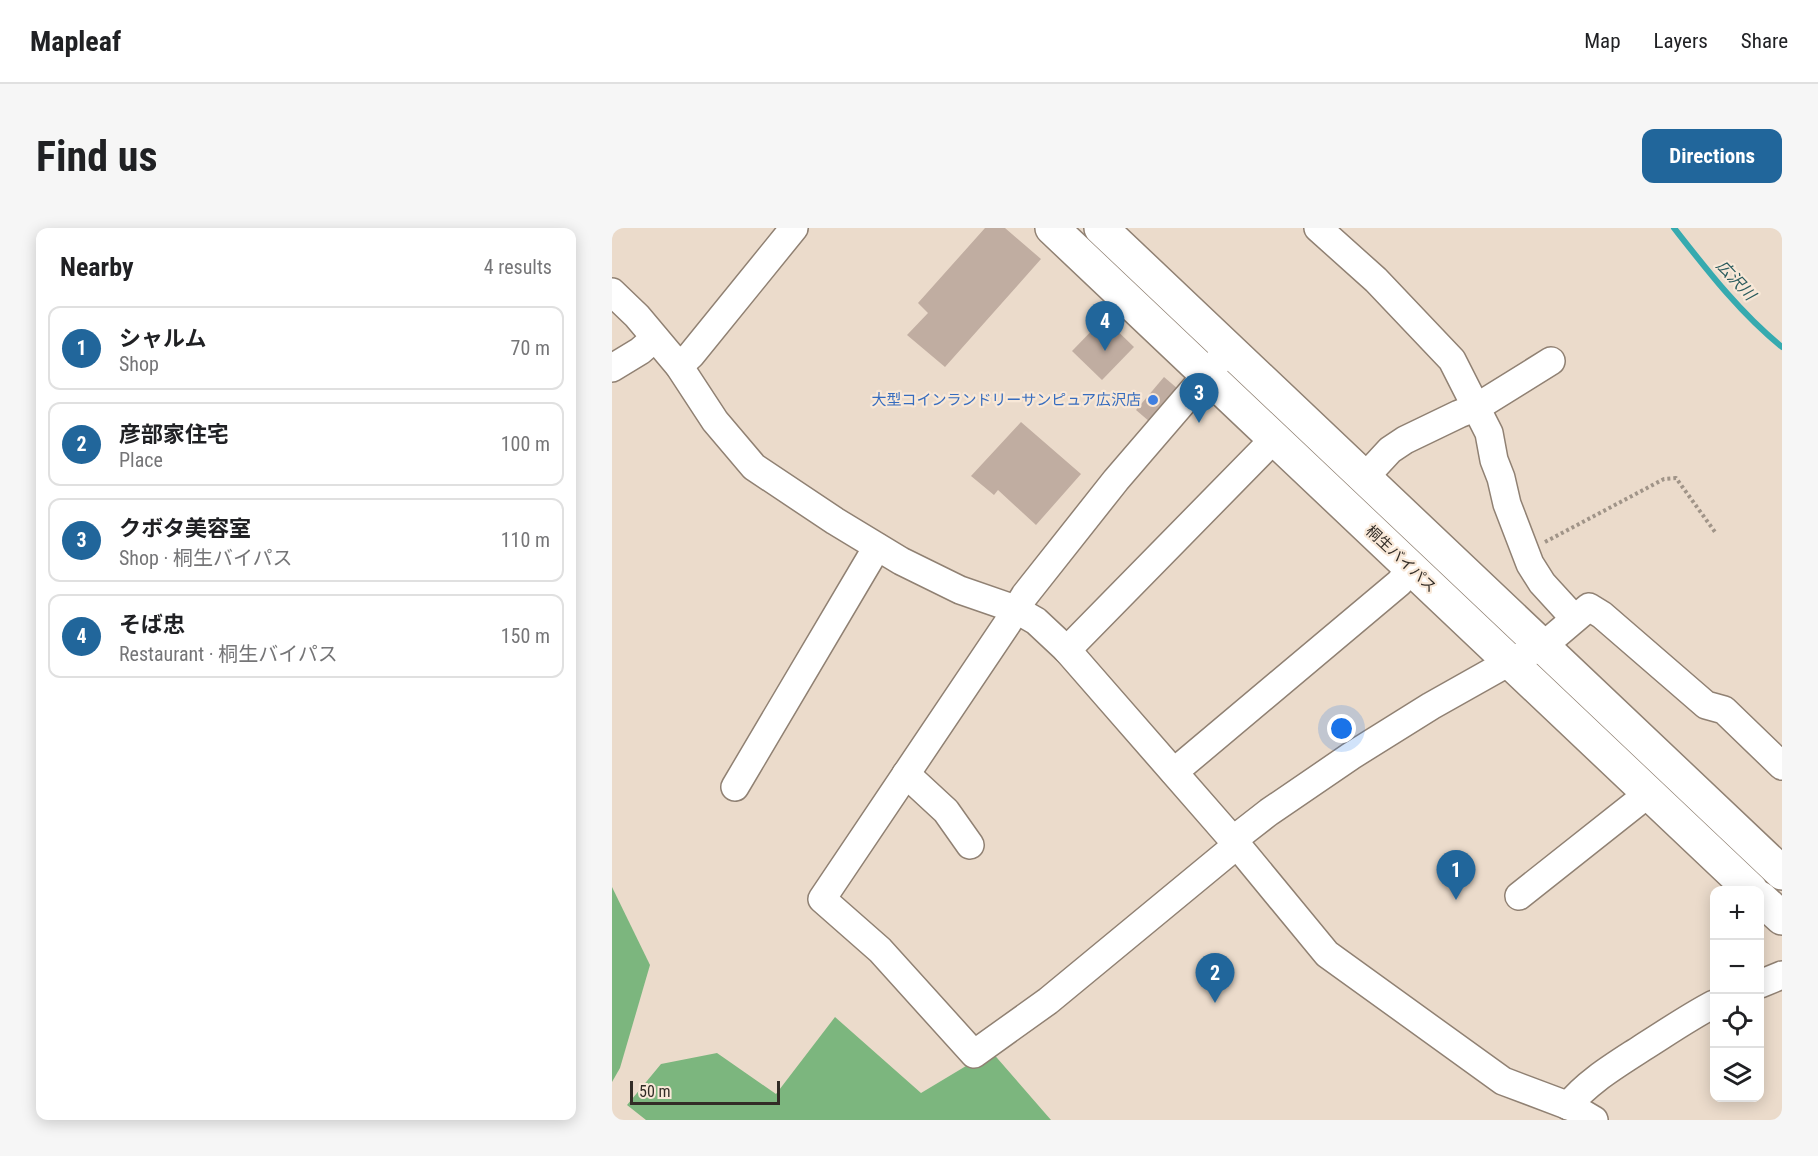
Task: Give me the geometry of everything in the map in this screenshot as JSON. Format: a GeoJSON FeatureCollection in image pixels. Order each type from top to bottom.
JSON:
{"type":"FeatureCollection","features":[{"type":"Feature","properties":{"kind":"highway","name":"桐生バイパス"},"geometry":{"type":"LineString","coordinates":[[1052,228],[1746,886]]}},
{"type":"Feature","properties":{"kind":"highway"},"geometry":{"type":"LineString","coordinates":[[1101,228],[1544,646],[1777,859]]}},
{"type":"Feature","properties":{"kind":"highway","name":"桐生バイパス"},"geometry":{"type":"LineString","coordinates":[[1764,902],[1782,918]]}},
{"type":"Feature","properties":{"kind":"street"},"geometry":{"type":"LineString","coordinates":[[679,366],[691,355],[794,228]]}},
{"type":"Feature","properties":{"kind":"street"},"geometry":{"type":"LineString","coordinates":[[1318,228],[1376,280],[1452,360],[1489,433],[1507,504],[1530,564],[1542,584],[1582,613],[1602,615],[1706,705],[1724,710],[1782,766]]}},
{"type":"Feature","properties":{"kind":"street"},"geometry":{"type":"LineString","coordinates":[[612,292],[637,316],[679,366],[715,421],[754,467],[810,505],[901,561],[951,586],[1015,609],[1036,621],[1067,650],[1174,772],[1327,954],[1503,1081],[1568,1106],[1594,1120]]}},
{"type":"Feature","properties":{"kind":"street"},"geometry":{"type":"LineString","coordinates":[[612,368],[656,338]]}},
{"type":"Feature","properties":{"kind":"street"},"geometry":{"type":"LineString","coordinates":[[1229,349],[1116,480],[1015,609],[822,899],[880,950],[974,1054],[1048,1001],[1269,812],[1351,756],[1431,706],[1511,661],[1544,646],[1582,613]]}},
{"type":"Feature","properties":{"kind":"street"},"geometry":{"type":"LineString","coordinates":[[1365,477],[1390,450],[1405,440],[1477,407],[1551,361]]}},
{"type":"Feature","properties":{"kind":"street"},"geometry":{"type":"LineString","coordinates":[[1067,650],[1274,439]]}},
{"type":"Feature","properties":{"kind":"street"},"geometry":{"type":"LineString","coordinates":[[735,787],[878,547]]}},
{"type":"Feature","properties":{"kind":"street"},"geometry":{"type":"LineString","coordinates":[[1174,772],[1399,583],[1411,569]]}},
{"type":"Feature","properties":{"kind":"street"},"geometry":{"type":"LineString","coordinates":[[906,774],[946,811],[970,845]]}},
{"type":"Feature","properties":{"kind":"street"},"geometry":{"type":"LineString","coordinates":[[1519,896],[1648,793]]}},
{"type":"Feature","properties":{"kind":"street"},"geometry":{"type":"LineString","coordinates":[[1755,886],[1777,859]]}},
{"type":"Feature","properties":{"kind":"street"},"geometry":{"type":"LineString","coordinates":[[1764,982],[1782,975]]}},
{"type":"Feature","properties":{"kind":"street"},"geometry":{"type":"LineString","coordinates":[[1568,1106],[1577,1095],[1617,1065],[1710,1006]]}},
{"type":"Feature","properties":{"kind":"path"},"geometry":{"type":"LineString","coordinates":[[1526,552],[1664,479],[1676,478],[1715,532]]}},
{"type":"Feature","properties":{"kind":"green space"},"geometry":{"type":"Polygon","coordinates":[[[612,887],[650,965],[620,1068],[612,1082],[612,887]]]}},
{"type":"Feature","properties":{"kind":"green space"},"geometry":{"type":"Polygon","coordinates":[[[835,1017],[921,1093],[991,1051],[1051,1120],[646,1120],[627,1105],[661,1064],[717,1053],[776,1094],[835,1017]]]}},
{"type":"Feature","properties":{"kind":"building"},"geometry":{"type":"Polygon","coordinates":[[[985,228],[1005,228],[1041,259],[945,367],[907,335],[928,313],[918,303],[985,228]]]}},
{"type":"Feature","properties":{"kind":"building"},"geometry":{"type":"Polygon","coordinates":[[[1104,318],[1134,347],[1102,380],[1072,351],[1104,318]]]}},
{"type":"Feature","properties":{"kind":"building"},"geometry":{"type":"Polygon","coordinates":[[[1164,377],[1178,389],[1150,422],[1136,410],[1164,377]]]}},
{"type":"Feature","properties":{"kind":"building"},"geometry":{"type":"Polygon","coordinates":[[[1021,422],[1081,474],[1036,525],[998,490],[994,495],[971,476],[1021,422]]]}},
{"type":"Feature","properties":{"kind":"waterway","name":"広沢川"},"geometry":{"type":"LineString","coordinates":[[1674,228],[1738,305],[1782,347]]}},
{"type":"Feature","properties":{"kind":"place","name":"そば忠"},"geometry":{"type":"Point","coordinates":[1105,351]}},
{"type":"Feature","properties":{"kind":"place","name":"大型コインランドリーサンピュア広沢店"},"geometry":{"type":"Point","coordinates":[1153,400]}},
{"type":"Feature","properties":{"kind":"place","name":"クボタ美容室"},"geometry":{"type":"Point","coordinates":[1199,423]}},
{"type":"Feature","properties":{"kind":"place","name":"シャルム"},"geometry":{"type":"Point","coordinates":[1456,900]}},
{"type":"Feature","properties":{"kind":"place","name":"彦部家住宅"},"geometry":{"type":"Point","coordinates":[1215,1003]}}]}
